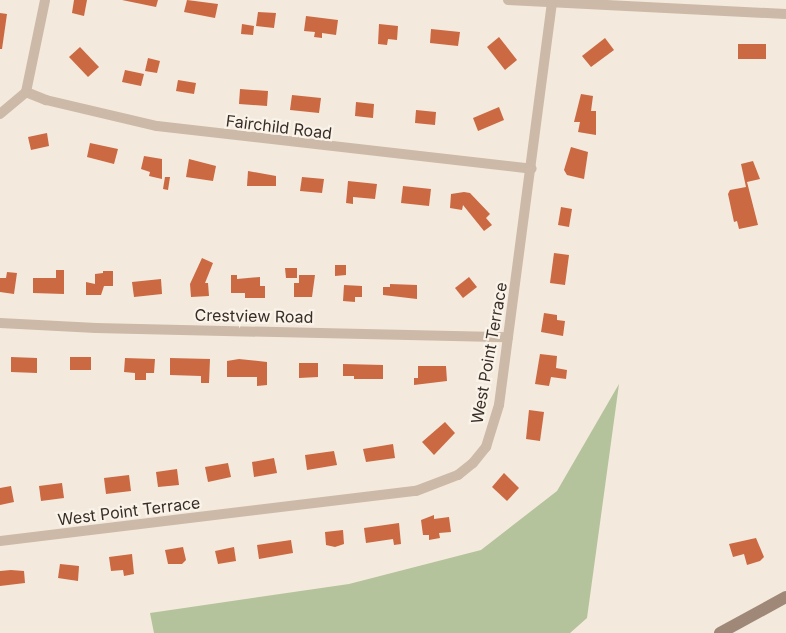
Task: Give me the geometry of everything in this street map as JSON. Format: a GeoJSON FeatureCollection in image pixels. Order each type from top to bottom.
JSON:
{"type":"FeatureCollection","features":[{"type":"Feature","properties":{"kind":"main road"},"geometry":{"type":"LineString","coordinates":[[720,633],[786,597]]}},
{"type":"Feature","properties":{"kind":"street"},"geometry":{"type":"LineString","coordinates":[[0,114],[26,92],[45,0]]}},
{"type":"Feature","properties":{"kind":"street"},"geometry":{"type":"LineString","coordinates":[[508,0],[786,14]]}},
{"type":"Feature","properties":{"kind":"street","name":"West Point Terrace"},"geometry":{"type":"LineString","coordinates":[[0,541],[389,495],[439,484],[458,475],[486,447],[499,405],[532,169],[552,3]]}},
{"type":"Feature","properties":{"kind":"street","name":"Fairchild Road"},"geometry":{"type":"LineString","coordinates":[[26,92],[46,100],[157,126],[532,169]]}},
{"type":"Feature","properties":{"kind":"street","name":"Crestview Road"},"geometry":{"type":"LineString","coordinates":[[0,322],[96,328],[508,337]]}},
{"type":"Feature","properties":{"kind":"green space"},"geometry":{"type":"Polygon","coordinates":[[[619,384],[587,618],[570,633],[154,633],[150,613],[349,584],[481,550],[557,491],[619,384]]]}},
{"type":"Feature","properties":{"kind":"building"},"geometry":{"type":"Polygon","coordinates":[[[74,0],[87,0],[84,16],[72,13],[74,0]]]}},
{"type":"Feature","properties":{"kind":"building"},"geometry":{"type":"Polygon","coordinates":[[[122,0],[158,0],[156,7],[122,0]]]}},
{"type":"Feature","properties":{"kind":"building"},"geometry":{"type":"Polygon","coordinates":[[[187,0],[218,4],[215,18],[184,12],[187,0]]]}},
{"type":"Feature","properties":{"kind":"building"},"geometry":{"type":"Polygon","coordinates":[[[258,12],[276,13],[274,28],[256,26],[258,12]]]}},
{"type":"Feature","properties":{"kind":"building"},"geometry":{"type":"Polygon","coordinates":[[[0,13],[7,14],[2,49],[0,49],[0,13]]]}},
{"type":"Feature","properties":{"kind":"building"},"geometry":{"type":"Polygon","coordinates":[[[306,16],[338,20],[336,35],[322,33],[322,38],[314,37],[315,32],[304,31],[306,16]]]}},
{"type":"Feature","properties":{"kind":"building"},"geometry":{"type":"Polygon","coordinates":[[[242,24],[254,26],[253,35],[241,34],[242,24]]]}},
{"type":"Feature","properties":{"kind":"building"},"geometry":{"type":"Polygon","coordinates":[[[379,24],[398,26],[397,40],[388,39],[387,45],[378,44],[379,24]]]}},
{"type":"Feature","properties":{"kind":"building"},"geometry":{"type":"Polygon","coordinates":[[[431,29],[460,32],[458,46],[430,43],[431,29]]]}},
{"type":"Feature","properties":{"kind":"building"},"geometry":{"type":"Polygon","coordinates":[[[499,37],[517,60],[505,70],[487,47],[499,37]]]}},
{"type":"Feature","properties":{"kind":"building"},"geometry":{"type":"Polygon","coordinates":[[[605,38],[614,50],[591,67],[582,56],[605,38]]]}},
{"type":"Feature","properties":{"kind":"building"},"geometry":{"type":"Polygon","coordinates":[[[738,44],[766,44],[766,59],[738,59],[738,44]]]}},
{"type":"Feature","properties":{"kind":"building"},"geometry":{"type":"Polygon","coordinates":[[[80,47],[99,67],[88,77],[69,57],[80,47]]]}},
{"type":"Feature","properties":{"kind":"building"},"geometry":{"type":"Polygon","coordinates":[[[148,58],[160,61],[157,73],[145,71],[148,58]]]}},
{"type":"Feature","properties":{"kind":"building"},"geometry":{"type":"Polygon","coordinates":[[[125,70],[144,74],[141,86],[122,82],[125,70]]]}},
{"type":"Feature","properties":{"kind":"building"},"geometry":{"type":"Polygon","coordinates":[[[178,80],[196,83],[194,94],[176,91],[178,80]]]}},
{"type":"Feature","properties":{"kind":"building"},"geometry":{"type":"Polygon","coordinates":[[[240,89],[268,91],[267,106],[239,104],[240,89]]]}},
{"type":"Feature","properties":{"kind":"building"},"geometry":{"type":"Polygon","coordinates":[[[581,94],[593,96],[591,111],[596,111],[596,135],[578,132],[580,122],[574,122],[581,94]]]}},
{"type":"Feature","properties":{"kind":"building"},"geometry":{"type":"Polygon","coordinates":[[[292,95],[321,98],[319,113],[290,110],[292,95]]]}},
{"type":"Feature","properties":{"kind":"building"},"geometry":{"type":"Polygon","coordinates":[[[356,102],[374,104],[373,118],[355,116],[356,102]]]}},
{"type":"Feature","properties":{"kind":"building"},"geometry":{"type":"Polygon","coordinates":[[[499,107],[504,120],[478,131],[473,118],[499,107]]]}},
{"type":"Feature","properties":{"kind":"building"},"geometry":{"type":"Polygon","coordinates":[[[416,110],[436,112],[435,125],[415,123],[416,110]]]}},
{"type":"Feature","properties":{"kind":"building"},"geometry":{"type":"Polygon","coordinates":[[[47,133],[49,146],[31,150],[28,137],[47,133]]]}},
{"type":"Feature","properties":{"kind":"building"},"geometry":{"type":"Polygon","coordinates":[[[90,143],[118,149],[114,164],[87,157],[90,143]]]}},
{"type":"Feature","properties":{"kind":"building"},"geometry":{"type":"Polygon","coordinates":[[[571,147],[588,152],[584,179],[567,175],[564,170],[571,147]]]}},
{"type":"Feature","properties":{"kind":"building"},"geometry":{"type":"Polygon","coordinates":[[[144,156],[162,159],[162,179],[149,176],[150,172],[141,169],[144,156]]]}},
{"type":"Feature","properties":{"kind":"building"},"geometry":{"type":"Polygon","coordinates":[[[189,159],[216,166],[213,181],[186,177],[189,159]]]}},
{"type":"Feature","properties":{"kind":"building"},"geometry":{"type":"Polygon","coordinates":[[[753,161],[760,179],[747,182],[758,225],[739,229],[737,221],[734,222],[728,194],[730,190],[746,187],[741,164],[753,161]]]}},
{"type":"Feature","properties":{"kind":"building"},"geometry":{"type":"Polygon","coordinates":[[[248,171],[276,176],[276,186],[247,186],[248,171]]]}},
{"type":"Feature","properties":{"kind":"building"},"geometry":{"type":"Polygon","coordinates":[[[165,177],[170,177],[168,190],[163,189],[165,177]]]}},
{"type":"Feature","properties":{"kind":"building"},"geometry":{"type":"Polygon","coordinates":[[[302,177],[324,179],[322,193],[300,191],[302,177]]]}},
{"type":"Feature","properties":{"kind":"building"},"geometry":{"type":"Polygon","coordinates":[[[348,181],[377,184],[375,199],[353,197],[353,204],[346,203],[348,181]]]}},
{"type":"Feature","properties":{"kind":"building"},"geometry":{"type":"Polygon","coordinates":[[[403,186],[431,189],[429,206],[401,203],[403,186]]]}},
{"type":"Feature","properties":{"kind":"building"},"geometry":{"type":"Polygon","coordinates":[[[470,193],[490,214],[486,218],[492,225],[484,231],[463,205],[462,210],[450,208],[451,194],[470,193]]]}},
{"type":"Feature","properties":{"kind":"building"},"geometry":{"type":"Polygon","coordinates":[[[561,207],[572,209],[569,227],[558,225],[561,207]]]}},
{"type":"Feature","properties":{"kind":"building"},"geometry":{"type":"Polygon","coordinates":[[[554,253],[569,255],[565,285],[550,283],[554,253]]]}},
{"type":"Feature","properties":{"kind":"building"},"geometry":{"type":"Polygon","coordinates":[[[202,258],[213,263],[205,283],[208,283],[209,296],[191,297],[190,284],[202,258]]]}},
{"type":"Feature","properties":{"kind":"building"},"geometry":{"type":"Polygon","coordinates":[[[335,265],[346,265],[346,275],[335,276],[335,265]]]}},
{"type":"Feature","properties":{"kind":"building"},"geometry":{"type":"Polygon","coordinates":[[[285,268],[297,268],[297,278],[286,278],[285,268]]]}},
{"type":"Feature","properties":{"kind":"building"},"geometry":{"type":"Polygon","coordinates":[[[56,270],[64,270],[64,294],[33,293],[33,278],[56,278],[56,270]]]}},
{"type":"Feature","properties":{"kind":"building"},"geometry":{"type":"Polygon","coordinates":[[[103,271],[113,271],[113,286],[104,286],[101,295],[86,295],[86,282],[95,284],[95,274],[103,273],[103,271]]]}},
{"type":"Feature","properties":{"kind":"building"},"geometry":{"type":"Polygon","coordinates":[[[7,272],[17,273],[14,294],[0,292],[0,278],[6,278],[7,272]]]}},
{"type":"Feature","properties":{"kind":"building"},"geometry":{"type":"Polygon","coordinates":[[[231,275],[237,275],[237,279],[260,277],[260,286],[265,286],[265,298],[245,298],[245,293],[231,293],[231,275]]]}},
{"type":"Feature","properties":{"kind":"building"},"geometry":{"type":"Polygon","coordinates":[[[299,275],[315,275],[312,297],[294,297],[294,283],[299,283],[299,275]]]}},
{"type":"Feature","properties":{"kind":"building"},"geometry":{"type":"Polygon","coordinates":[[[469,277],[477,287],[463,298],[455,288],[469,277]]]}},
{"type":"Feature","properties":{"kind":"building"},"geometry":{"type":"Polygon","coordinates":[[[161,279],[162,294],[134,297],[132,282],[161,279]]]}},
{"type":"Feature","properties":{"kind":"building"},"geometry":{"type":"Polygon","coordinates":[[[390,284],[417,285],[417,299],[383,295],[383,287],[390,287],[390,284]]]}},
{"type":"Feature","properties":{"kind":"building"},"geometry":{"type":"Polygon","coordinates":[[[344,285],[362,286],[362,297],[355,297],[355,302],[343,301],[344,285]]]}},
{"type":"Feature","properties":{"kind":"building"},"geometry":{"type":"Polygon","coordinates":[[[544,313],[557,315],[557,320],[565,321],[563,336],[541,332],[544,313]]]}},
{"type":"Feature","properties":{"kind":"building"},"geometry":{"type":"Polygon","coordinates":[[[540,354],[557,356],[556,368],[567,370],[566,379],[551,377],[549,386],[535,384],[540,354]]]}},
{"type":"Feature","properties":{"kind":"building"},"geometry":{"type":"Polygon","coordinates":[[[11,357],[37,358],[37,373],[11,372],[11,357]]]}},
{"type":"Feature","properties":{"kind":"building"},"geometry":{"type":"Polygon","coordinates":[[[70,357],[91,357],[91,370],[70,370],[70,357]]]}},
{"type":"Feature","properties":{"kind":"building"},"geometry":{"type":"Polygon","coordinates":[[[125,358],[155,359],[154,373],[146,373],[146,380],[135,380],[135,373],[124,372],[125,358]]]}},
{"type":"Feature","properties":{"kind":"building"},"geometry":{"type":"Polygon","coordinates":[[[170,358],[210,359],[209,383],[201,383],[201,376],[170,375],[170,358]]]}},
{"type":"Feature","properties":{"kind":"building"},"geometry":{"type":"Polygon","coordinates":[[[239,359],[267,362],[267,385],[257,386],[257,377],[227,377],[227,361],[239,359]]]}},
{"type":"Feature","properties":{"kind":"building"},"geometry":{"type":"Polygon","coordinates":[[[299,363],[318,363],[318,377],[299,378],[299,363]]]}},
{"type":"Feature","properties":{"kind":"building"},"geometry":{"type":"Polygon","coordinates":[[[343,364],[383,365],[383,379],[354,379],[354,376],[343,376],[343,364]]]}},
{"type":"Feature","properties":{"kind":"building"},"geometry":{"type":"Polygon","coordinates":[[[418,366],[446,366],[447,381],[414,385],[414,378],[418,378],[418,366]]]}},
{"type":"Feature","properties":{"kind":"building"},"geometry":{"type":"Polygon","coordinates":[[[529,410],[544,412],[540,441],[526,439],[529,410]]]}},
{"type":"Feature","properties":{"kind":"building"},"geometry":{"type":"Polygon","coordinates":[[[445,422],[455,433],[434,455],[422,442],[445,422]]]}},
{"type":"Feature","properties":{"kind":"building"},"geometry":{"type":"Polygon","coordinates":[[[393,444],[395,458],[366,462],[363,449],[393,444]]]}},
{"type":"Feature","properties":{"kind":"building"},"geometry":{"type":"Polygon","coordinates":[[[334,451],[337,465],[307,470],[305,455],[334,451]]]}},
{"type":"Feature","properties":{"kind":"building"},"geometry":{"type":"Polygon","coordinates":[[[274,458],[277,473],[254,477],[252,462],[274,458]]]}},
{"type":"Feature","properties":{"kind":"building"},"geometry":{"type":"Polygon","coordinates":[[[228,463],[231,477],[208,482],[205,467],[228,463]]]}},
{"type":"Feature","properties":{"kind":"building"},"geometry":{"type":"Polygon","coordinates":[[[177,469],[179,485],[158,487],[156,472],[177,469]]]}},
{"type":"Feature","properties":{"kind":"building"},"geometry":{"type":"Polygon","coordinates":[[[504,473],[519,488],[507,501],[492,487],[504,473]]]}},
{"type":"Feature","properties":{"kind":"building"},"geometry":{"type":"Polygon","coordinates":[[[129,475],[131,491],[106,494],[104,478],[129,475]]]}},
{"type":"Feature","properties":{"kind":"building"},"geometry":{"type":"Polygon","coordinates":[[[62,483],[64,498],[41,501],[39,486],[62,483]]]}},
{"type":"Feature","properties":{"kind":"building"},"geometry":{"type":"Polygon","coordinates":[[[11,486],[14,502],[0,505],[0,488],[11,486]]]}},
{"type":"Feature","properties":{"kind":"building"},"geometry":{"type":"Polygon","coordinates":[[[434,515],[434,519],[449,517],[451,532],[439,533],[440,538],[429,540],[429,535],[423,535],[421,520],[434,515]]]}},
{"type":"Feature","properties":{"kind":"building"},"geometry":{"type":"Polygon","coordinates":[[[399,523],[401,544],[394,545],[393,539],[366,543],[364,528],[399,523]]]}},
{"type":"Feature","properties":{"kind":"building"},"geometry":{"type":"Polygon","coordinates":[[[343,530],[344,544],[335,547],[326,545],[325,532],[343,530]]]}},
{"type":"Feature","properties":{"kind":"building"},"geometry":{"type":"Polygon","coordinates":[[[756,538],[764,557],[760,561],[747,565],[744,554],[733,557],[729,544],[756,538]]]}},
{"type":"Feature","properties":{"kind":"building"},"geometry":{"type":"Polygon","coordinates":[[[291,540],[293,553],[259,559],[257,545],[291,540]]]}},
{"type":"Feature","properties":{"kind":"building"},"geometry":{"type":"Polygon","coordinates":[[[183,547],[186,560],[182,564],[168,564],[165,550],[183,547]]]}},
{"type":"Feature","properties":{"kind":"building"},"geometry":{"type":"Polygon","coordinates":[[[234,547],[236,561],[218,564],[215,551],[234,547]]]}},
{"type":"Feature","properties":{"kind":"building"},"geometry":{"type":"Polygon","coordinates":[[[132,554],[134,574],[124,576],[123,570],[111,571],[109,557],[132,554]]]}},
{"type":"Feature","properties":{"kind":"building"},"geometry":{"type":"Polygon","coordinates":[[[60,564],[79,566],[78,581],[58,578],[60,564]]]}},
{"type":"Feature","properties":{"kind":"building"},"geometry":{"type":"Polygon","coordinates":[[[0,571],[24,571],[25,583],[0,586],[0,571]]]}}]}
